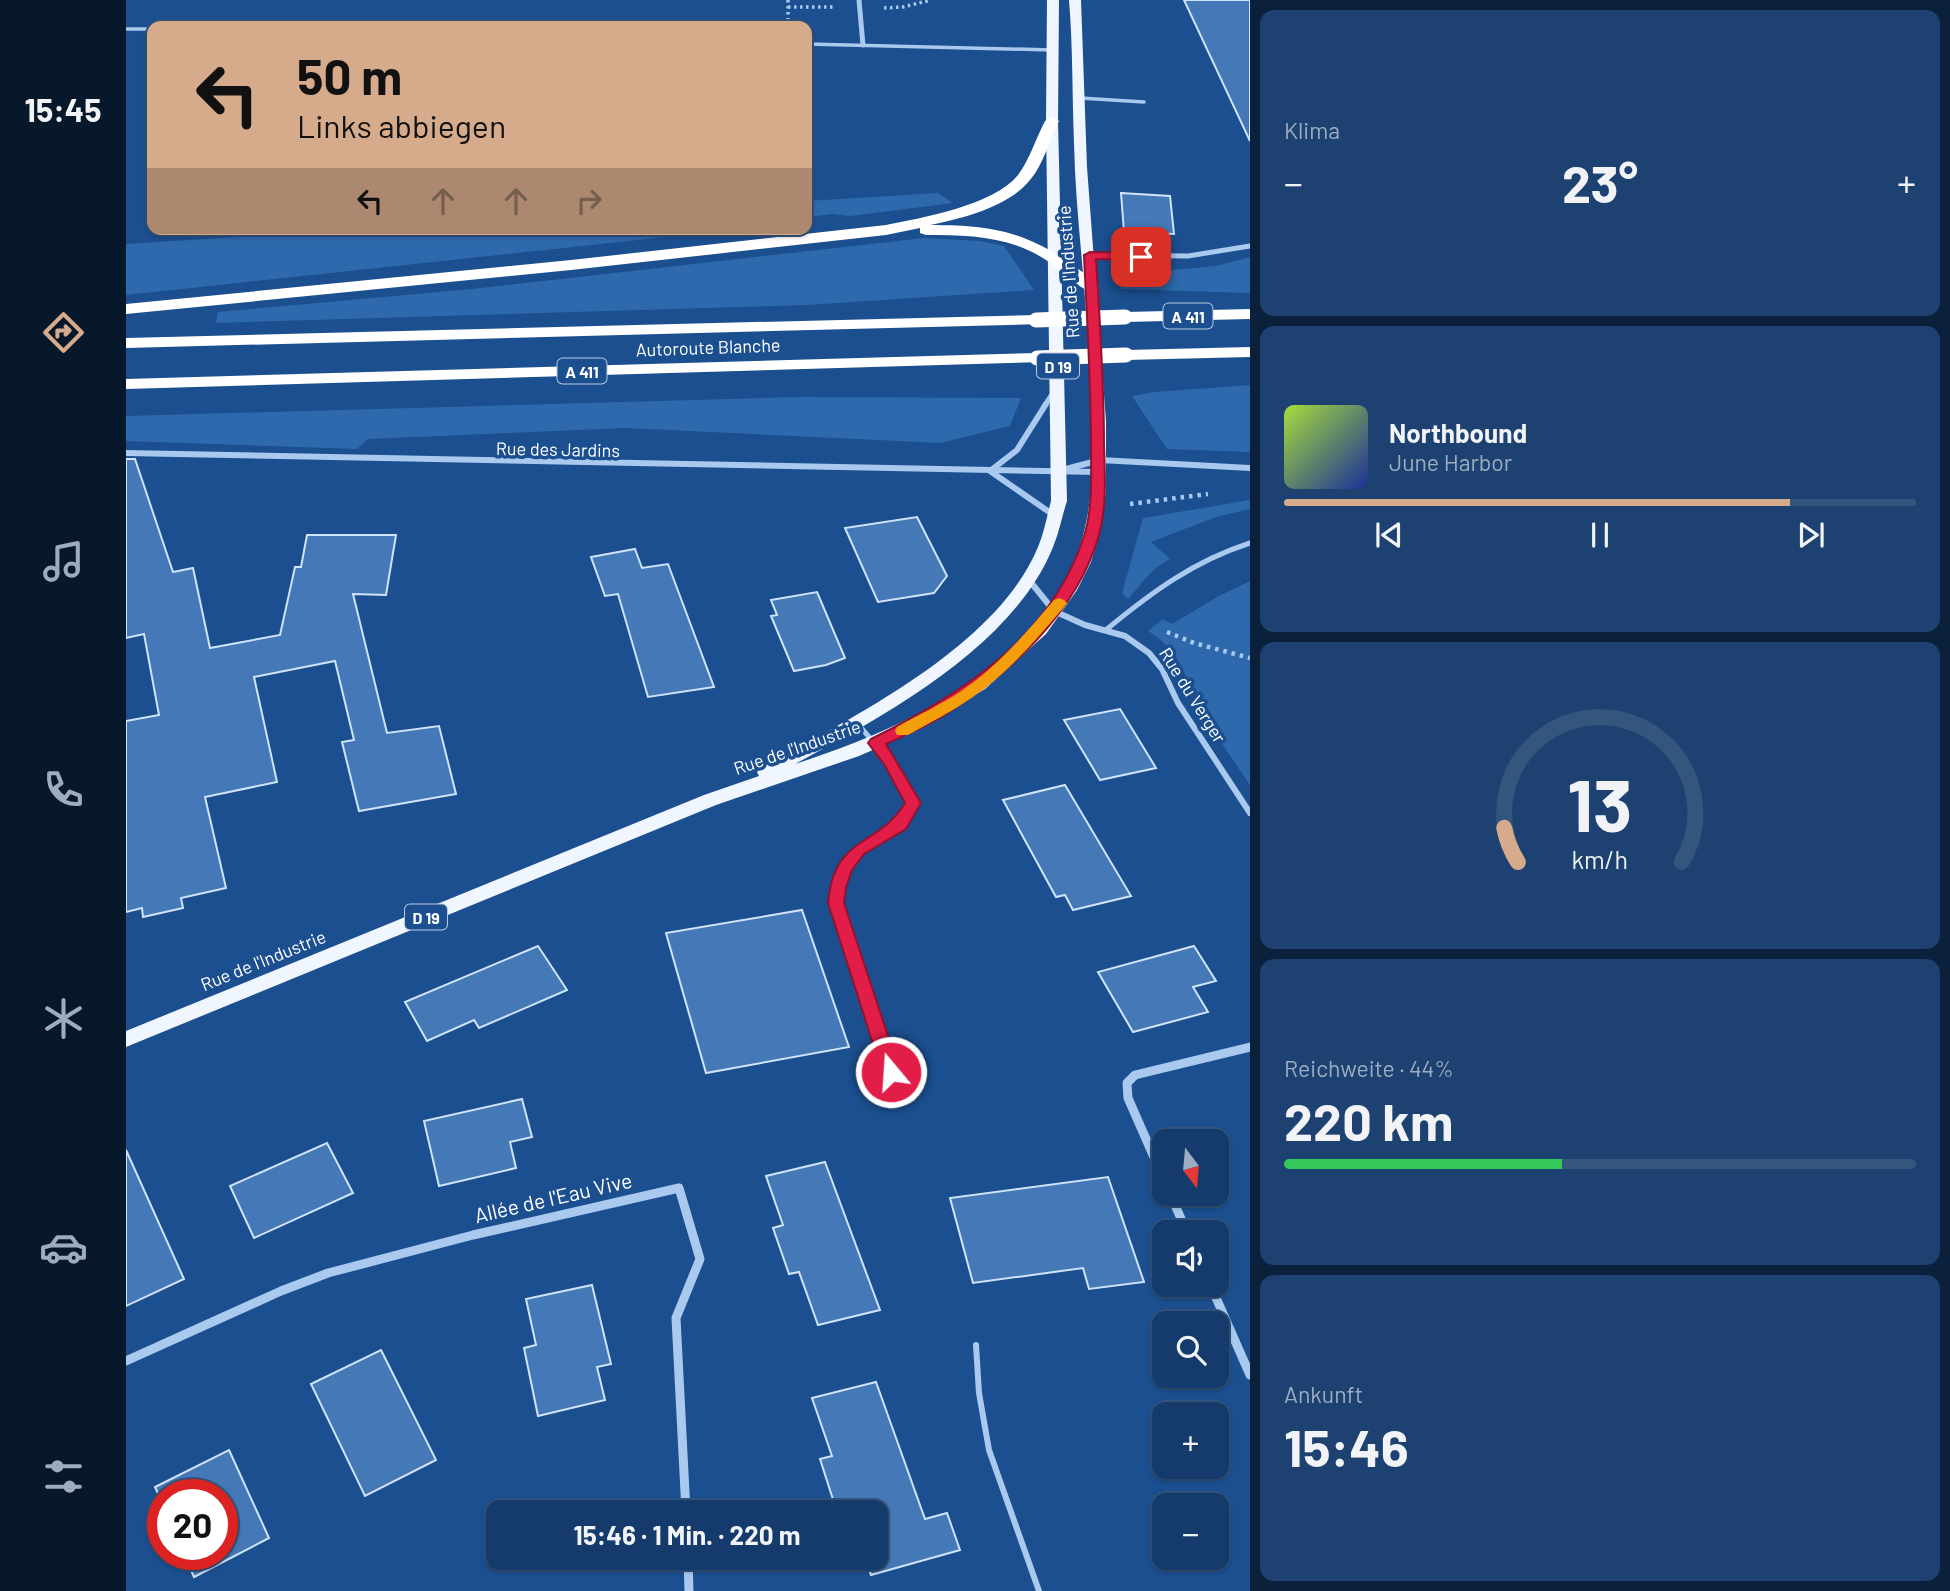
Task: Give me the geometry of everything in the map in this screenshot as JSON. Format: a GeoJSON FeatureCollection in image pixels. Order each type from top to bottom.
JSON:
{"type":"FeatureCollection","features":[{"type":"Feature","properties":{"kind":"highway"},"geometry":{"type":"LineString","coordinates":[[886,230],[960,213],[1002,195],[1024,178],[1052,121]]}},
{"type":"Feature","properties":{"kind":"highway"},"geometry":{"type":"LineString","coordinates":[[126,309],[584,264],[886,230],[959,230],[1001,235],[1031,244],[1091,285]]}},
{"type":"Feature","properties":{"kind":"highway","name":"Autoroute Blanche"},"geometry":{"type":"LineString","coordinates":[[126,343],[1250,314]]}},
{"type":"Feature","properties":{"kind":"highway","name":"Autoroute Blanche"},"geometry":{"type":"LineString","coordinates":[[126,384],[1250,352]]}},
{"type":"Feature","properties":{"kind":"main road","name":"Rue de l'Industrie"},"geometry":{"type":"LineString","coordinates":[[726,794],[908,692],[962,651],[1028,579],[1049,543],[1057,517],[1059,472],[1052,121],[1053,0]]}},
{"type":"Feature","properties":{"kind":"main road","name":"Rue de l'Industrie"},"geometry":{"type":"LineString","coordinates":[[126,1039],[726,794],[876,743],[920,722],[965,695],[1012,657],[1054,611],[1081,566],[1097,513],[1099,466],[1090,255],[1083,187],[1075,0]]}},
{"type":"Feature","properties":{"kind":"street"},"geometry":{"type":"LineString","coordinates":[[859,0],[863,46]]}},
{"type":"Feature","properties":{"kind":"street"},"geometry":{"type":"LineString","coordinates":[[1090,255],[1188,256],[1250,246]]}},
{"type":"Feature","properties":{"kind":"street"},"geometry":{"type":"LineString","coordinates":[[1057,517],[990,471],[1010,457],[1025,440],[1059,383]]}},
{"type":"Feature","properties":{"kind":"street","name":"Rue des Jardins"},"geometry":{"type":"LineString","coordinates":[[126,453],[1059,472],[1099,466],[1250,468]]}},
{"type":"Feature","properties":{"kind":"street"},"geometry":{"type":"LineString","coordinates":[[1059,472],[1099,466]]}},
{"type":"Feature","properties":{"kind":"street"},"geometry":{"type":"LineString","coordinates":[[1028,579],[1054,611]]}},
{"type":"Feature","properties":{"kind":"street","name":"Rue du Verger"},"geometry":{"type":"LineString","coordinates":[[1054,611],[1085,625],[1107,629],[1133,640],[1157,661],[1178,703],[1250,813]]}},
{"type":"Feature","properties":{"kind":"street"},"geometry":{"type":"LineString","coordinates":[[1152,1153],[1128,1098],[1127,1083],[1135,1075],[1250,1048]]}},
{"type":"Feature","properties":{"kind":"street","name":"Allée de l'Eau Vive"},"geometry":{"type":"LineString","coordinates":[[126,1361],[281,1291],[328,1273],[473,1235],[678,1188],[700,1259],[676,1318],[685,1500]]}},
{"type":"Feature","properties":{"kind":"street"},"geometry":{"type":"LineString","coordinates":[[1216,1297],[1250,1375]]}},
{"type":"Feature","properties":{"kind":"street"},"geometry":{"type":"LineString","coordinates":[[688,1570],[689,1591]]}},
{"type":"Feature","properties":{"kind":"lane"},"geometry":{"type":"LineString","coordinates":[[126,29],[147,29]]}},
{"type":"Feature","properties":{"kind":"lane"},"geometry":{"type":"LineString","coordinates":[[812,44],[1052,50]]}},
{"type":"Feature","properties":{"kind":"lane"},"geometry":{"type":"LineString","coordinates":[[1079,98],[1144,102]]}},
{"type":"Feature","properties":{"kind":"lane"},"geometry":{"type":"LineString","coordinates":[[1107,629],[1180,571],[1216,554],[1250,543]]}},
{"type":"Feature","properties":{"kind":"lane"},"geometry":{"type":"LineString","coordinates":[[856,722],[890,761],[913,803],[900,825],[859,850],[845,867],[836,903],[891,1072]]}},
{"type":"Feature","properties":{"kind":"lane"},"geometry":{"type":"LineString","coordinates":[[976,1345],[979,1393],[989,1450],[1039,1591]]}},
{"type":"Feature","properties":{"kind":"path"},"geometry":{"type":"LineString","coordinates":[[788,0],[788,21]]}},
{"type":"Feature","properties":{"kind":"path"},"geometry":{"type":"LineString","coordinates":[[1130,504],[1185,499],[1220,492]]}},
{"type":"Feature","properties":{"kind":"path"},"geometry":{"type":"LineString","coordinates":[[1131,609],[1176,636],[1250,658]]}},
{"type":"Feature","properties":{"kind":"shaded area"},"geometry":{"type":"Polygon","coordinates":[[[938,193],[953,203],[850,216],[832,214],[812,216],[812,201],[938,193]]]}},
{"type":"Feature","properties":{"kind":"shaded area"},"geometry":{"type":"Polygon","coordinates":[[[267,235],[680,235],[126,295],[126,244],[267,235]]]}},
{"type":"Feature","properties":{"kind":"shaded area"},"geometry":{"type":"Polygon","coordinates":[[[924,238],[980,241],[1004,246],[1034,290],[808,305],[216,323],[218,312],[472,289],[924,238]]]}},
{"type":"Feature","properties":{"kind":"shaded area"},"geometry":{"type":"Polygon","coordinates":[[[1250,257],[1250,293],[1119,289],[1127,278],[1137,273],[1216,266],[1250,257]]]}},
{"type":"Feature","properties":{"kind":"shaded area"},"geometry":{"type":"Polygon","coordinates":[[[1250,385],[1250,452],[1167,449],[1132,396],[1154,392],[1250,385]]]}},
{"type":"Feature","properties":{"kind":"shaded area"},"geometry":{"type":"Polygon","coordinates":[[[801,397],[1021,398],[1010,426],[940,443],[626,428],[368,439],[357,449],[126,441],[126,416],[801,397]]]}},
{"type":"Feature","properties":{"kind":"shaded area"},"geometry":{"type":"Polygon","coordinates":[[[1250,500],[1250,509],[1216,517],[1151,542],[1170,559],[1153,570],[1128,599],[1122,593],[1143,518],[1250,500]]]}},
{"type":"Feature","properties":{"kind":"shaded area"},"geometry":{"type":"Polygon","coordinates":[[[1250,581],[1250,785],[1198,704],[1177,659],[1170,649],[1148,631],[1163,619],[1172,624],[1250,581]]]}},
{"type":"Feature","properties":{"kind":"building"},"geometry":{"type":"Polygon","coordinates":[[[1184,0],[1250,0],[1250,141],[1184,0]]]}},
{"type":"Feature","properties":{"kind":"building"},"geometry":{"type":"Polygon","coordinates":[[[1121,193],[1170,196],[1174,234],[1124,232],[1121,193]]]}},
{"type":"Feature","properties":{"kind":"building"},"geometry":{"type":"Polygon","coordinates":[[[126,459],[135,459],[173,572],[193,568],[210,648],[280,635],[295,567],[301,567],[307,535],[396,535],[386,595],[353,594],[387,733],[439,726],[456,794],[359,811],[342,742],[354,740],[335,661],[254,677],[277,782],[205,797],[226,888],[181,898],[183,908],[143,917],[142,908],[126,912],[126,721],[159,715],[144,634],[126,638],[126,459]]]}},
{"type":"Feature","properties":{"kind":"building"},"geometry":{"type":"Polygon","coordinates":[[[917,517],[947,576],[934,593],[878,602],[845,528],[917,517]]]}},
{"type":"Feature","properties":{"kind":"building"},"geometry":{"type":"Polygon","coordinates":[[[635,549],[642,568],[668,564],[714,687],[648,697],[618,594],[605,596],[591,557],[635,549]]]}},
{"type":"Feature","properties":{"kind":"building"},"geometry":{"type":"Polygon","coordinates":[[[817,592],[845,658],[794,671],[771,616],[777,615],[771,600],[817,592]]]}},
{"type":"Feature","properties":{"kind":"building"},"geometry":{"type":"Polygon","coordinates":[[[1120,709],[1156,768],[1100,780],[1064,720],[1120,709]]]}},
{"type":"Feature","properties":{"kind":"building"},"geometry":{"type":"Polygon","coordinates":[[[1065,785],[1131,896],[1073,910],[1065,895],[1056,897],[1003,800],[1065,785]]]}},
{"type":"Feature","properties":{"kind":"building"},"geometry":{"type":"Polygon","coordinates":[[[802,910],[849,1047],[706,1073],[666,933],[802,910]]]}},
{"type":"Feature","properties":{"kind":"building"},"geometry":{"type":"Polygon","coordinates":[[[538,946],[567,990],[479,1028],[474,1020],[427,1041],[405,1002],[538,946]]]}},
{"type":"Feature","properties":{"kind":"building"},"geometry":{"type":"Polygon","coordinates":[[[1194,946],[1216,981],[1193,987],[1208,1012],[1133,1032],[1098,972],[1194,946]]]}},
{"type":"Feature","properties":{"kind":"building"},"geometry":{"type":"Polygon","coordinates":[[[522,1099],[532,1137],[510,1142],[516,1168],[439,1186],[424,1121],[522,1099]]]}},
{"type":"Feature","properties":{"kind":"building"},"geometry":{"type":"Polygon","coordinates":[[[327,1143],[353,1193],[254,1238],[230,1186],[327,1143]]]}},
{"type":"Feature","properties":{"kind":"building"},"geometry":{"type":"Polygon","coordinates":[[[126,1150],[184,1279],[126,1306],[126,1150]]]}},
{"type":"Feature","properties":{"kind":"building"},"geometry":{"type":"Polygon","coordinates":[[[825,1162],[880,1310],[818,1325],[799,1272],[789,1274],[773,1228],[783,1225],[766,1176],[825,1162]]]}},
{"type":"Feature","properties":{"kind":"building"},"geometry":{"type":"Polygon","coordinates":[[[1108,1177],[1144,1282],[1089,1289],[1083,1268],[973,1283],[950,1198],[1108,1177]]]}},
{"type":"Feature","properties":{"kind":"building"},"geometry":{"type":"Polygon","coordinates":[[[592,1285],[611,1364],[597,1367],[605,1400],[538,1416],[524,1348],[536,1345],[526,1299],[592,1285]]]}},
{"type":"Feature","properties":{"kind":"building"},"geometry":{"type":"Polygon","coordinates":[[[381,1350],[436,1460],[365,1496],[311,1384],[381,1350]]]}},
{"type":"Feature","properties":{"kind":"building"},"geometry":{"type":"Polygon","coordinates":[[[876,1382],[925,1519],[947,1513],[960,1550],[871,1575],[869,1570],[888,1570],[888,1500],[833,1500],[820,1459],[832,1456],[812,1398],[876,1382]]]}},
{"type":"Feature","properties":{"kind":"building"},"geometry":{"type":"Polygon","coordinates":[[[229,1450],[269,1538],[238,1554],[238,1479],[171,1479],[229,1450]]]}},
{"type":"Feature","properties":{"kind":"building"},"geometry":{"type":"Polygon","coordinates":[[[191,1570],[207,1570],[194,1577],[191,1570]]]}},
{"type":"Feature","properties":{"kind":"slow traffic"},"geometry":{"type":"LineString","coordinates":[[903,731],[965,695],[995,672],[1028,640],[1059,603]]}},
{"type":"Feature","properties":{"kind":"route"},"geometry":{"type":"LineString","coordinates":[[891,1072],[836,903],[845,867],[859,850],[900,825],[913,803],[890,761],[876,743],[936,713],[995,672],[1054,611],[1081,566],[1097,513],[1100,460],[1090,255],[1141,257]]}}]}
